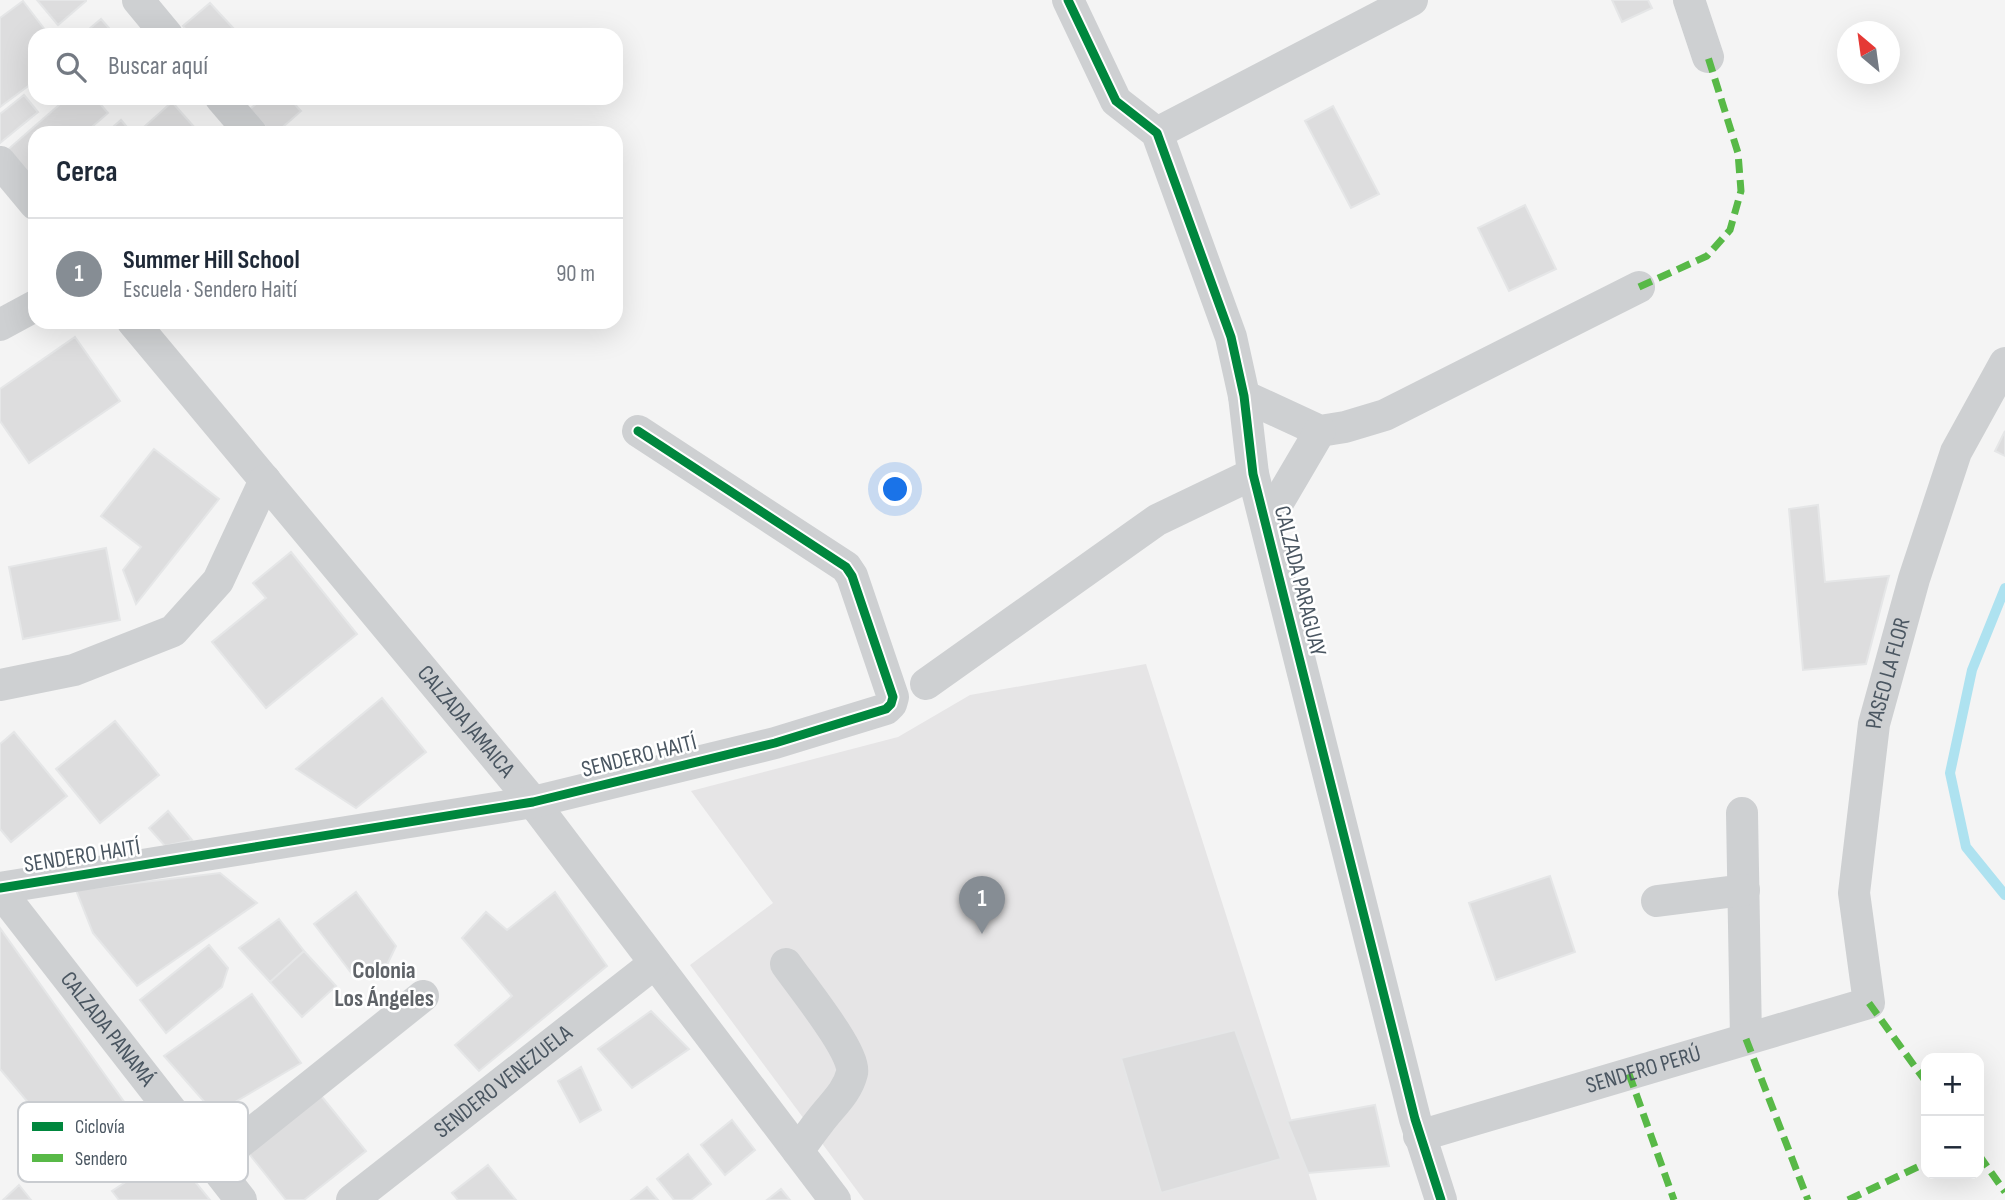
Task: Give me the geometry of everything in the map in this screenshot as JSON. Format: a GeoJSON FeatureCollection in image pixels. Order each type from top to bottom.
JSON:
{"type":"FeatureCollection","features":[{"type":"Feature","properties":{"kind":"street"},"geometry":{"type":"LineString","coordinates":[[138,0],[161,28]]}},
{"type":"Feature","properties":{"kind":"street"},"geometry":{"type":"LineString","coordinates":[[1068,0],[1116,101],[1157,134],[1405,2]]}},
{"type":"Feature","properties":{"kind":"street"},"geometry":{"type":"LineString","coordinates":[[1689,0],[1708,57]]}},
{"type":"Feature","properties":{"kind":"street"},"geometry":{"type":"LineString","coordinates":[[227,105],[245,126]]}},
{"type":"Feature","properties":{"kind":"street","name":"CALZADA PARAGUAY"},"geometry":{"type":"LineString","coordinates":[[1157,134],[1231,337],[1244,396],[1253,474],[1419,1136],[1441,1200]]}},
{"type":"Feature","properties":{"kind":"street"},"geometry":{"type":"LineString","coordinates":[[0,162],[28,196]]}},
{"type":"Feature","properties":{"kind":"street"},"geometry":{"type":"LineString","coordinates":[[1244,396],[1320,431],[1345,427],[1385,415],[1639,287]]}},
{"type":"Feature","properties":{"kind":"street"},"geometry":{"type":"LineString","coordinates":[[0,325],[28,310]]}},
{"type":"Feature","properties":{"kind":"street","name":"CALZADA JAMAICA"},"geometry":{"type":"LineString","coordinates":[[139,329],[533,802],[835,1200]]}},
{"type":"Feature","properties":{"kind":"street","name":"PASEO LA FLOR"},"geometry":{"type":"LineString","coordinates":[[1869,1003],[1854,893],[1874,724],[1914,579],[1956,452],[2005,363]]}},
{"type":"Feature","properties":{"kind":"street","name":"SENDERO HAITÍ"},"geometry":{"type":"LineString","coordinates":[[0,890],[533,802],[775,743],[886,709],[893,697],[852,576],[846,568],[638,431]]}},
{"type":"Feature","properties":{"kind":"street"},"geometry":{"type":"LineString","coordinates":[[1266,523],[1320,431]]}},
{"type":"Feature","properties":{"kind":"street"},"geometry":{"type":"LineString","coordinates":[[926,684],[1157,520],[1253,474]]}},
{"type":"Feature","properties":{"kind":"street"},"geometry":{"type":"LineString","coordinates":[[0,685],[74,670],[173,631],[218,581],[265,480]]}},
{"type":"Feature","properties":{"kind":"street"},"geometry":{"type":"LineString","coordinates":[[1742,813],[1746,1039]]}},
{"type":"Feature","properties":{"kind":"street","name":"CALZADA PANAMÁ"},"geometry":{"type":"LineString","coordinates":[[0,890],[165,1102]]}},
{"type":"Feature","properties":{"kind":"street"},"geometry":{"type":"LineString","coordinates":[[1657,901],[1744,890]]}},
{"type":"Feature","properties":{"kind":"street","name":"SENDERO VENEZUELA"},"geometry":{"type":"LineString","coordinates":[[352,1200],[655,963]]}},
{"type":"Feature","properties":{"kind":"street"},"geometry":{"type":"LineString","coordinates":[[786,964],[840,1040],[852,1060],[853,1071],[840,1100],[822,1118],[798,1152]]}},
{"type":"Feature","properties":{"kind":"street"},"geometry":{"type":"LineString","coordinates":[[248,1136],[423,996]]}},
{"type":"Feature","properties":{"kind":"street","name":"SENDERO PERÚ"},"geometry":{"type":"LineString","coordinates":[[1419,1136],[1869,1003]]}},
{"type":"Feature","properties":{"kind":"street","name":"CALZADA PANAMÁ"},"geometry":{"type":"LineString","coordinates":[[227,1182],[241,1200]]}},
{"type":"Feature","properties":{"kind":"shaded area"},"geometry":{"type":"Polygon","coordinates":[[[1146,664],[1317,1200],[864,1200],[690,965],[773,903],[691,791],[898,737],[970,695],[1146,664]]]}},
{"type":"Feature","properties":{"kind":"building"},"geometry":{"type":"Polygon","coordinates":[[[37,0],[86,0],[86,1],[58,25],[37,0]]]}},
{"type":"Feature","properties":{"kind":"building"},"geometry":{"type":"Polygon","coordinates":[[[1612,0],[1648,0],[1652,8],[1622,22],[1612,0]]]}},
{"type":"Feature","properties":{"kind":"building"},"geometry":{"type":"Polygon","coordinates":[[[23,1],[44,28],[28,28],[28,86],[0,107],[0,18],[23,1]]]}},
{"type":"Feature","properties":{"kind":"building"},"geometry":{"type":"Polygon","coordinates":[[[210,3],[233,28],[185,28],[183,26],[210,3]]]}},
{"type":"Feature","properties":{"kind":"building"},"geometry":{"type":"Polygon","coordinates":[[[101,19],[109,28],[90,28],[101,19]]]}},
{"type":"Feature","properties":{"kind":"building"},"geometry":{"type":"Polygon","coordinates":[[[24,95],[28,105],[32,105],[38,112],[0,143],[0,114],[24,95]]]}},
{"type":"Feature","properties":{"kind":"building"},"geometry":{"type":"Polygon","coordinates":[[[59,105],[101,105],[108,113],[93,126],[35,126],[59,105]]]}},
{"type":"Feature","properties":{"kind":"building"},"geometry":{"type":"Polygon","coordinates":[[[169,105],[175,105],[193,126],[145,126],[169,105]]]}},
{"type":"Feature","properties":{"kind":"building"},"geometry":{"type":"Polygon","coordinates":[[[255,105],[295,105],[301,111],[284,126],[265,126],[250,109],[255,105]]]}},
{"type":"Feature","properties":{"kind":"building"},"geometry":{"type":"Polygon","coordinates":[[[1333,106],[1379,194],[1351,208],[1305,121],[1333,106]]]}},
{"type":"Feature","properties":{"kind":"building"},"geometry":{"type":"Polygon","coordinates":[[[121,120],[126,126],[114,126],[121,120]]]}},
{"type":"Feature","properties":{"kind":"building"},"geometry":{"type":"Polygon","coordinates":[[[28,132],[28,180],[5,152],[28,132]]]}},
{"type":"Feature","properties":{"kind":"building"},"geometry":{"type":"Polygon","coordinates":[[[1525,205],[1556,269],[1509,291],[1478,228],[1525,205]]]}},
{"type":"Feature","properties":{"kind":"building"},"geometry":{"type":"Polygon","coordinates":[[[75,337],[120,401],[29,463],[0,421],[0,389],[75,337]]]}},
{"type":"Feature","properties":{"kind":"building"},"geometry":{"type":"Polygon","coordinates":[[[2005,431],[2005,456],[1995,451],[2005,431]]]}},
{"type":"Feature","properties":{"kind":"building"},"geometry":{"type":"Polygon","coordinates":[[[154,449],[219,499],[136,604],[123,570],[141,547],[101,516],[154,449]]]}},
{"type":"Feature","properties":{"kind":"building"},"geometry":{"type":"Polygon","coordinates":[[[1818,505],[1825,582],[1889,576],[1866,664],[1803,670],[1789,509],[1818,505]]]}},
{"type":"Feature","properties":{"kind":"building"},"geometry":{"type":"Polygon","coordinates":[[[106,548],[120,620],[23,639],[9,567],[106,548]]]}},
{"type":"Feature","properties":{"kind":"building"},"geometry":{"type":"Polygon","coordinates":[[[291,552],[357,634],[266,708],[212,642],[266,598],[253,583],[291,552]]]}},
{"type":"Feature","properties":{"kind":"building"},"geometry":{"type":"Polygon","coordinates":[[[382,698],[426,752],[356,808],[296,769],[382,698]]]}},
{"type":"Feature","properties":{"kind":"building"},"geometry":{"type":"Polygon","coordinates":[[[115,721],[159,775],[100,823],[56,769],[115,721]]]}},
{"type":"Feature","properties":{"kind":"building"},"geometry":{"type":"Polygon","coordinates":[[[14,732],[67,796],[11,842],[0,829],[0,744],[14,732]]]}},
{"type":"Feature","properties":{"kind":"building"},"geometry":{"type":"Polygon","coordinates":[[[168,811],[192,840],[165,846],[149,828],[168,811]]]}},
{"type":"Feature","properties":{"kind":"building"},"geometry":{"type":"Polygon","coordinates":[[[220,873],[257,903],[137,986],[93,933],[76,890],[220,873]]]}},
{"type":"Feature","properties":{"kind":"building"},"geometry":{"type":"Polygon","coordinates":[[[1550,876],[1575,952],[1496,980],[1469,903],[1550,876]]]}},
{"type":"Feature","properties":{"kind":"building"},"geometry":{"type":"Polygon","coordinates":[[[356,892],[396,946],[383,973],[355,978],[314,924],[356,892]]]}},
{"type":"Feature","properties":{"kind":"building"},"geometry":{"type":"Polygon","coordinates":[[[555,892],[607,966],[479,1071],[455,1045],[512,996],[462,938],[486,912],[507,930],[555,892]]]}},
{"type":"Feature","properties":{"kind":"building"},"geometry":{"type":"Polygon","coordinates":[[[279,919],[304,951],[270,982],[239,948],[279,919]]]}},
{"type":"Feature","properties":{"kind":"building"},"geometry":{"type":"Polygon","coordinates":[[[0,928],[124,1102],[28,1102],[0,1069],[0,928]]]}},
{"type":"Feature","properties":{"kind":"building"},"geometry":{"type":"Polygon","coordinates":[[[209,945],[228,968],[222,987],[166,1033],[140,1000],[209,945]]]}},
{"type":"Feature","properties":{"kind":"building"},"geometry":{"type":"Polygon","coordinates":[[[304,951],[336,986],[302,1017],[270,982],[304,951]]]}},
{"type":"Feature","properties":{"kind":"building"},"geometry":{"type":"Polygon","coordinates":[[[252,994],[301,1063],[235,1102],[204,1102],[164,1056],[252,994]]]}},
{"type":"Feature","properties":{"kind":"building"},"geometry":{"type":"Polygon","coordinates":[[[651,1011],[689,1049],[632,1088],[598,1049],[651,1011]]]}},
{"type":"Feature","properties":{"kind":"building"},"geometry":{"type":"Polygon","coordinates":[[[1235,1030],[1281,1159],[1161,1193],[1121,1058],[1235,1030]]]}},
{"type":"Feature","properties":{"kind":"building"},"geometry":{"type":"Polygon","coordinates":[[[581,1067],[601,1110],[580,1122],[558,1081],[581,1067]]]}},
{"type":"Feature","properties":{"kind":"building"},"geometry":{"type":"Polygon","coordinates":[[[318,1092],[366,1151],[304,1200],[286,1200],[248,1152],[248,1148],[318,1092]]]}},
{"type":"Feature","properties":{"kind":"building"},"geometry":{"type":"Polygon","coordinates":[[[1375,1105],[1389,1166],[1308,1173],[1287,1121],[1375,1105]]]}},
{"type":"Feature","properties":{"kind":"building"},"geometry":{"type":"Polygon","coordinates":[[[732,1120],[755,1150],[725,1175],[701,1145],[732,1120]]]}},
{"type":"Feature","properties":{"kind":"building"},"geometry":{"type":"Polygon","coordinates":[[[688,1154],[711,1184],[691,1200],[674,1200],[657,1179],[688,1154]]]}},
{"type":"Feature","properties":{"kind":"building"},"geometry":{"type":"Polygon","coordinates":[[[488,1165],[516,1200],[458,1200],[452,1193],[488,1165]]]}},
{"type":"Feature","properties":{"kind":"building"},"geometry":{"type":"Polygon","coordinates":[[[126,1182],[195,1182],[210,1200],[119,1200],[112,1191],[126,1182]]]}},
{"type":"Feature","properties":{"kind":"building"},"geometry":{"type":"Polygon","coordinates":[[[19,1185],[31,1200],[3,1200],[19,1185]]]}},
{"type":"Feature","properties":{"kind":"building"},"geometry":{"type":"Polygon","coordinates":[[[647,1187],[658,1200],[631,1200],[647,1187]]]}},
{"type":"Feature","properties":{"kind":"building"},"geometry":{"type":"Polygon","coordinates":[[[781,1189],[790,1200],[767,1200],[781,1189]]]}},
{"type":"Feature","properties":{"kind":"waterway"},"geometry":{"type":"LineString","coordinates":[[2005,588],[1972,670],[1950,773],[1966,847],[2005,895]]}},
{"type":"Feature","properties":{"kind":"marked path"},"geometry":{"type":"LineString","coordinates":[[1639,287],[1707,256],[1730,230],[1741,191],[1738,153],[1708,57]]}},
{"type":"Feature","properties":{"kind":"marked path"},"geometry":{"type":"LineString","coordinates":[[1869,1003],[1921,1075]]}},
{"type":"Feature","properties":{"kind":"marked path"},"geometry":{"type":"LineString","coordinates":[[1746,1039],[1808,1200]]}},
{"type":"Feature","properties":{"kind":"marked path"},"geometry":{"type":"LineString","coordinates":[[1629,1074],[1674,1200]]}},
{"type":"Feature","properties":{"kind":"marked path"},"geometry":{"type":"LineString","coordinates":[[1984,1162],[2005,1192]]}},
{"type":"Feature","properties":{"kind":"marked path"},"geometry":{"type":"LineString","coordinates":[[1848,1200],[1921,1165]]}},
{"type":"Feature","properties":{"kind":"cycle path"},"geometry":{"type":"LineString","coordinates":[[1068,0],[1116,101],[1157,133],[1231,337],[1244,396],[1253,474],[1415,1119],[1441,1200]]}},
{"type":"Feature","properties":{"kind":"cycle path"},"geometry":{"type":"LineString","coordinates":[[0,888],[533,802],[775,743],[886,709],[893,697],[852,576],[846,567],[638,431]]}},
{"type":"Feature","properties":{"kind":"place","name":"Summer Hill School"},"geometry":{"type":"Point","coordinates":[982,934]}},
{"type":"Feature","properties":{"kind":"district","name":"Colonia Los Ángeles"},"geometry":{"type":"Point","coordinates":[384,984]}}]}
